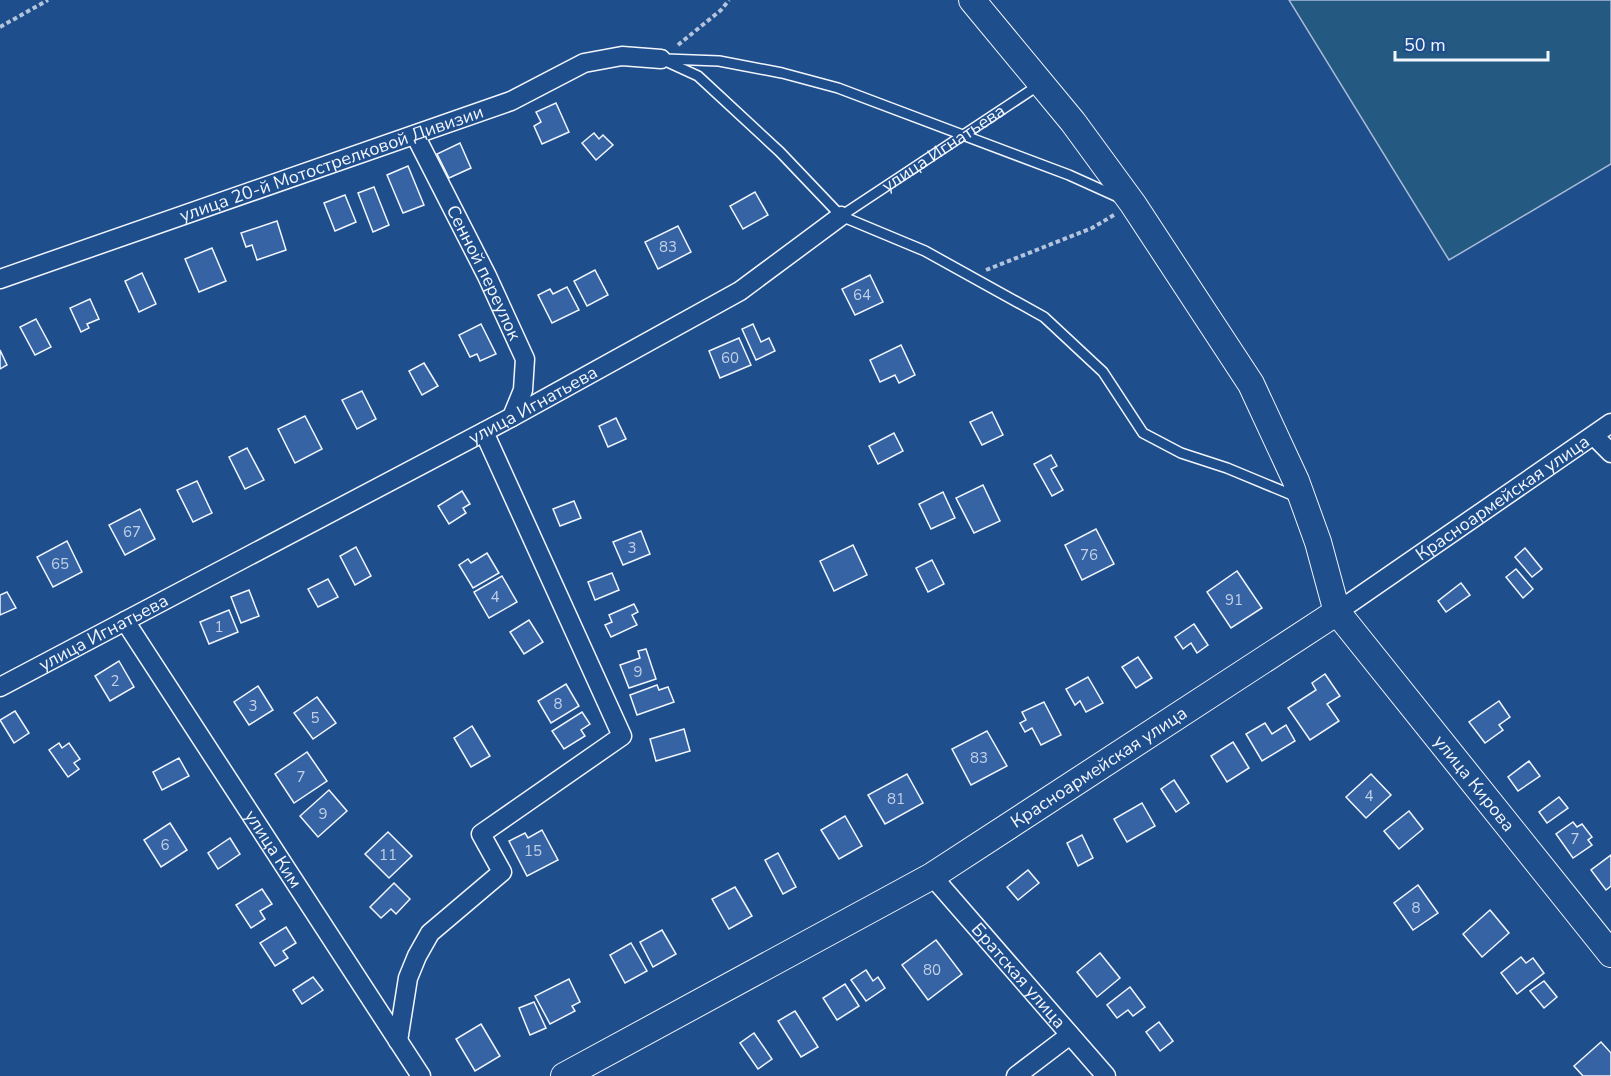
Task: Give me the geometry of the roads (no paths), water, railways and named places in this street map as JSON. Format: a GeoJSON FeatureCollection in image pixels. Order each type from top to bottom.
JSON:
{"type":"FeatureCollection","features":[{"type":"Feature","properties":{"kind":"street"},"geometry":{"type":"LineString","coordinates":[[972,0],[1073,122],[1133,204],[1251,384],[1296,481],[1318,542],[1337,612]]}},
{"type":"Feature","properties":{"kind":"street","name":"улица 20-й Мотострелковой Дивизии"},"geometry":{"type":"LineString","coordinates":[[0,279],[511,101],[584,63],[622,56],[661,58]]}},
{"type":"Feature","properties":{"kind":"street","name":"Сенной переулок"},"geometry":{"type":"LineString","coordinates":[[415,135],[487,276],[525,359],[523,390],[512,417]]}},
{"type":"Feature","properties":{"kind":"street","name":"улица Игнатьева"},"geometry":{"type":"LineString","coordinates":[[0,687],[484,432],[740,291],[841,216]]}},
{"type":"Feature","properties":{"kind":"street","name":"Красноармейская улица"},"geometry":{"type":"LineString","coordinates":[[564,1076],[932,876],[1337,612],[1611,423]]}},
{"type":"Feature","properties":{"kind":"street"},"geometry":{"type":"LineString","coordinates":[[398,1041],[408,978],[430,933],[502,872],[481,834],[622,736],[484,432]]}},
{"type":"Feature","properties":{"kind":"street"},"geometry":{"type":"LineString","coordinates":[[1594,436],[1611,453]]}},
{"type":"Feature","properties":{"kind":"street","name":"улица Кирова"},"geometry":{"type":"LineString","coordinates":[[1337,612],[1611,954]]}},
{"type":"Feature","properties":{"kind":"street","name":"улица Ким"},"geometry":{"type":"LineString","coordinates":[[125,621],[422,1076]]}},
{"type":"Feature","properties":{"kind":"street","name":"Братская улица"},"geometry":{"type":"LineString","coordinates":[[932,876],[1106,1076]]}},
{"type":"Feature","properties":{"kind":"street"},"geometry":{"type":"LineString","coordinates":[[1017,1076],[1070,1035]]}},
{"type":"Feature","properties":{"kind":"lane"},"geometry":{"type":"LineString","coordinates":[[661,58],[719,61],[782,73],[838,88],[1070,175],[1133,204]]}},
{"type":"Feature","properties":{"kind":"lane"},"geometry":{"type":"LineString","coordinates":[[661,58],[698,76],[780,152],[841,216],[925,251],[1044,316],[1102,372],[1143,433],[1181,453],[1227,468],[1302,498]]}},
{"type":"Feature","properties":{"kind":"lane","name":"улица Игнатьева"},"geometry":{"type":"LineString","coordinates":[[841,216],[1041,84]]}}]}
